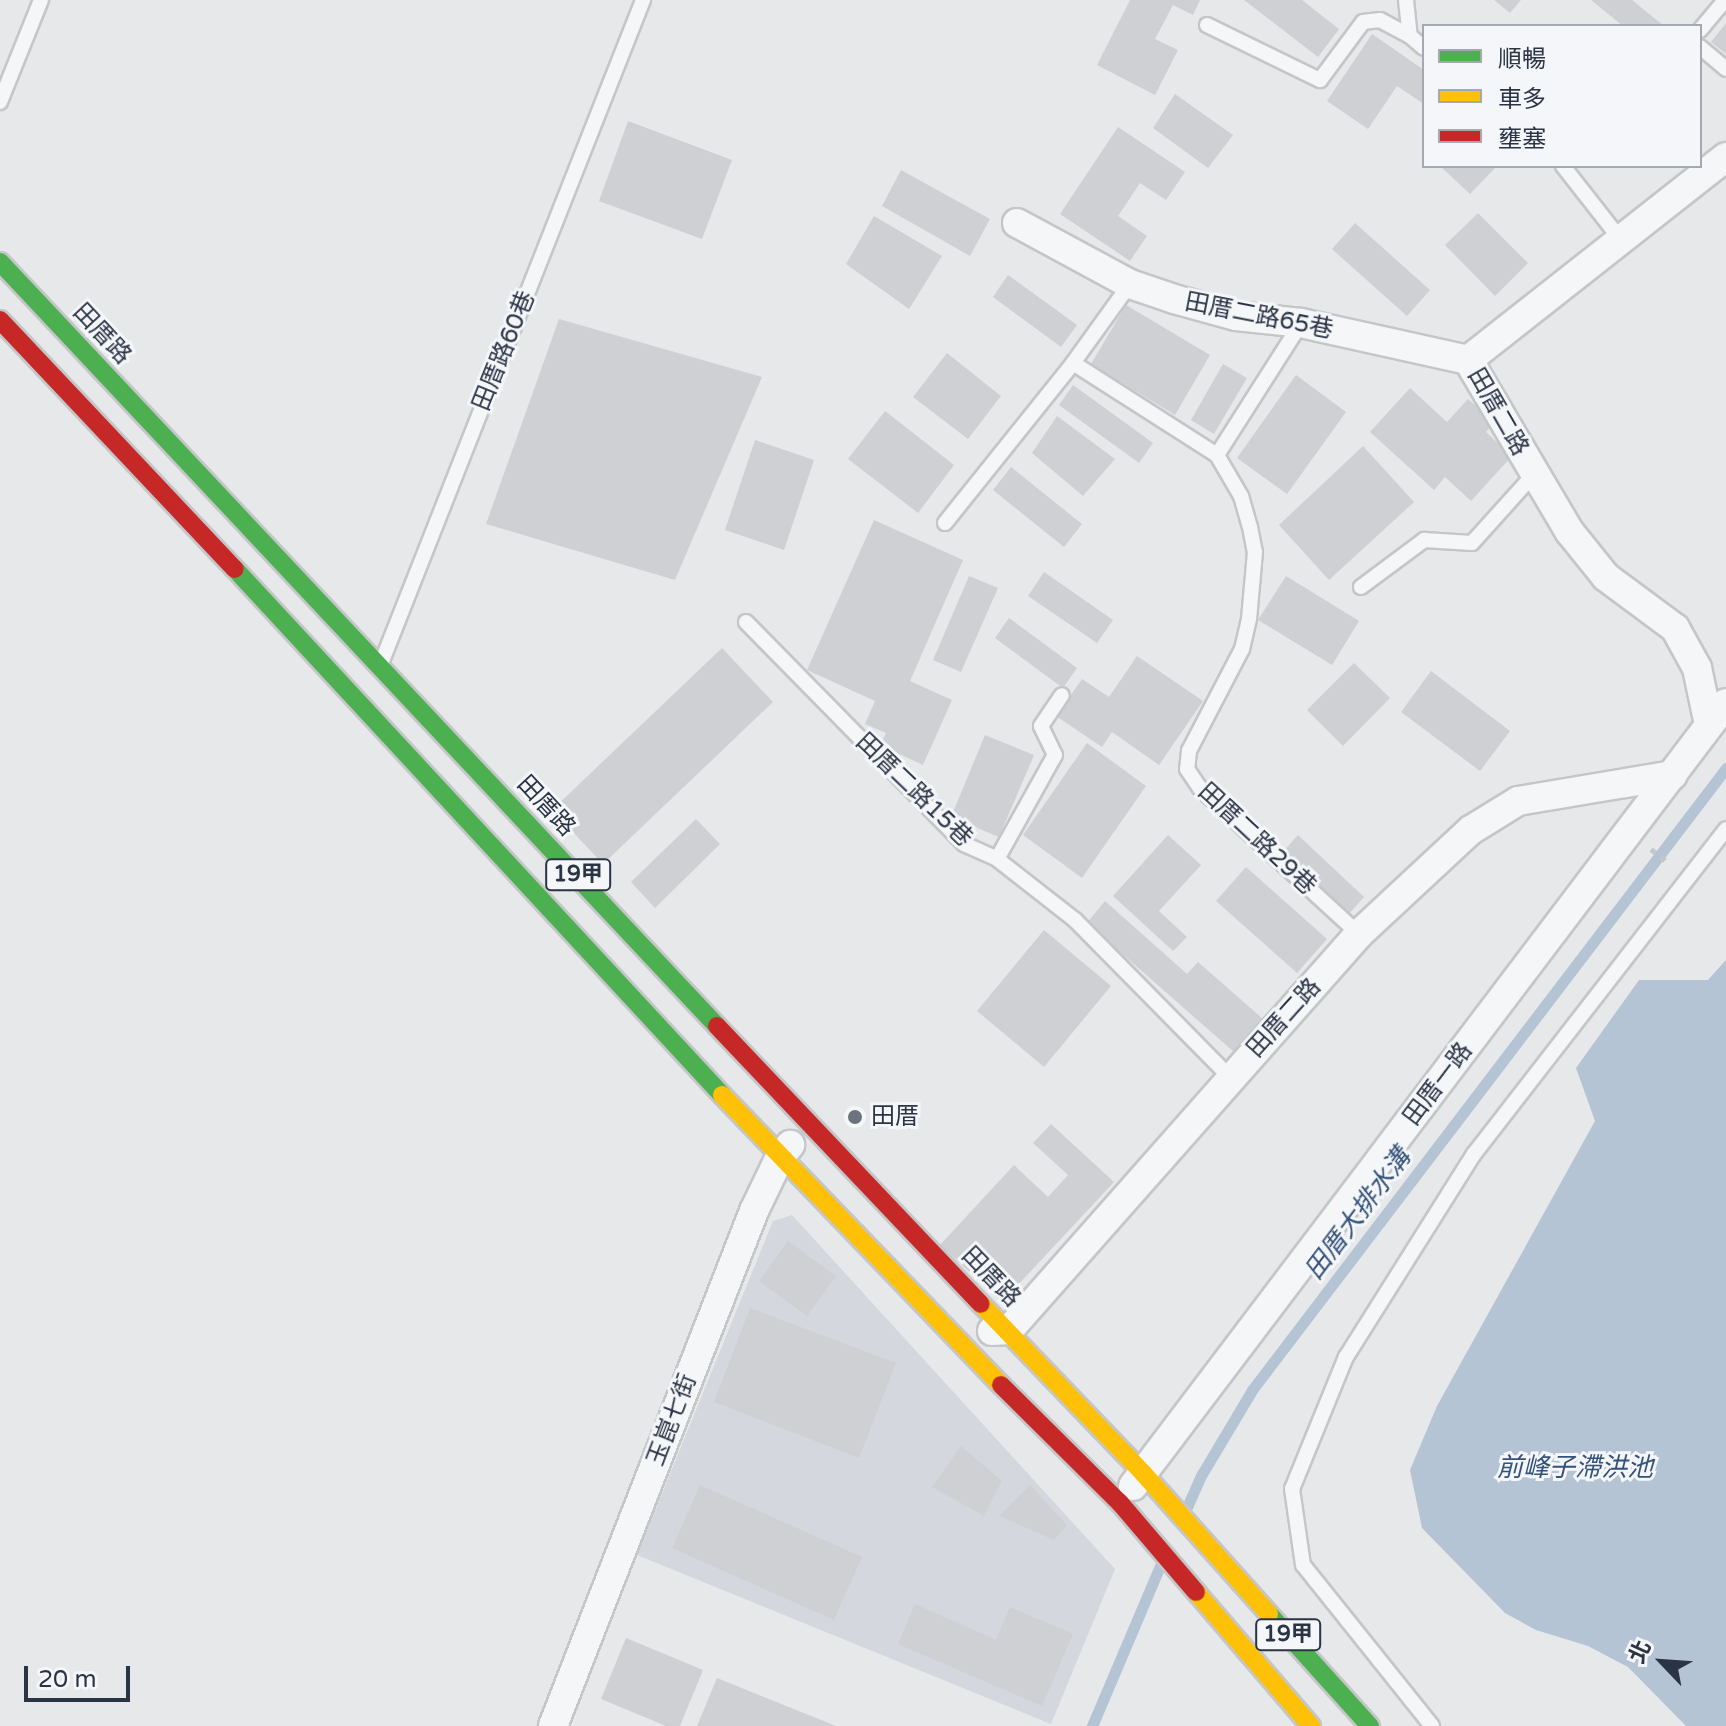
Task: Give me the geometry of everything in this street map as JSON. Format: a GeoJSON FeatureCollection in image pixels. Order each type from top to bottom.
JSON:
{"type":"FeatureCollection","features":[{"type":"Feature","properties":{"kind":"main road","name":"田厝路"},"geometry":{"type":"LineString","coordinates":[[0,262],[366,678],[780,1157],[948,1333],[1128,1512]]}},
{"type":"Feature","properties":{"kind":"main road","name":"田厝路"},"geometry":{"type":"LineString","coordinates":[[0,320],[366,678],[809,1124],[1150,1480]]}},
{"type":"Feature","properties":{"kind":"main road","name":"19甲"},"geometry":{"type":"LineString","coordinates":[[1150,1480],[1370,1726]]}},
{"type":"Feature","properties":{"kind":"main road","name":"19甲"},"geometry":{"type":"LineString","coordinates":[[1128,1512],[1311,1726]]}},
{"type":"Feature","properties":{"kind":"street","name":"田厝二路"},"geometry":{"type":"LineString","coordinates":[[1709,725],[1697,668],[1675,628],[1606,577],[1569,531],[1468,360],[1726,157]]}},
{"type":"Feature","properties":{"kind":"street","name":"田厝二路65巷"},"geometry":{"type":"LineString","coordinates":[[1017,223],[1130,284],[1236,316],[1301,323],[1468,360]]}},
{"type":"Feature","properties":{"kind":"street","name":"田厝一路"},"geometry":{"type":"LineString","coordinates":[[1128,1512],[1726,703]]}},
{"type":"Feature","properties":{"kind":"street","name":"田厝二路"},"geometry":{"type":"LineString","coordinates":[[1009,1330],[1359,934],[1471,830],[1518,801],[1673,775]]}},
{"type":"Feature","properties":{"kind":"street","name":"玉崑七街"},"geometry":{"type":"LineString","coordinates":[[553,1726],[754,1211],[780,1157],[809,1124]]}},
{"type":"Feature","properties":{"kind":"street"},"geometry":{"type":"LineString","coordinates":[[948,1333],[1009,1330]]}},
{"type":"Feature","properties":{"kind":"lane"},"geometry":{"type":"LineString","coordinates":[[0,102],[41,0]]}},
{"type":"Feature","properties":{"kind":"lane","name":"田厝路60巷"},"geometry":{"type":"LineString","coordinates":[[366,678],[643,0]]}},
{"type":"Feature","properties":{"kind":"lane"},"geometry":{"type":"LineString","coordinates":[[1406,0],[1410,36]]}},
{"type":"Feature","properties":{"kind":"lane"},"geometry":{"type":"LineString","coordinates":[[1702,28],[1725,0]]}},
{"type":"Feature","properties":{"kind":"lane"},"geometry":{"type":"LineString","coordinates":[[1207,25],[1320,80],[1363,22],[1380,20],[1422,46]]}},
{"type":"Feature","properties":{"kind":"lane"},"geometry":{"type":"LineString","coordinates":[[1702,49],[1726,69]]}},
{"type":"Feature","properties":{"kind":"lane"},"geometry":{"type":"LineString","coordinates":[[1565,168],[1621,240]]}},
{"type":"Feature","properties":{"kind":"lane"},"geometry":{"type":"LineString","coordinates":[[945,523],[1073,363],[1130,284]]}},
{"type":"Feature","properties":{"kind":"lane"},"geometry":{"type":"LineString","coordinates":[[1217,455],[1301,323]]}},
{"type":"Feature","properties":{"kind":"lane","name":"田厝二路29巷"},"geometry":{"type":"LineString","coordinates":[[1073,363],[1217,455],[1241,496],[1255,552],[1242,649],[1189,751],[1187,769],[1200,788],[1359,934]]}},
{"type":"Feature","properties":{"kind":"lane"},"geometry":{"type":"LineString","coordinates":[[1361,587],[1424,540],[1472,543],[1535,473]]}},
{"type":"Feature","properties":{"kind":"lane","name":"田厝二路15巷"},"geometry":{"type":"LineString","coordinates":[[746,622],[964,844],[997,859],[1075,920],[1231,1078]]}},
{"type":"Feature","properties":{"kind":"lane"},"geometry":{"type":"LineString","coordinates":[[997,859],[1055,755],[1041,726],[1062,695]]}},
{"type":"Feature","properties":{"kind":"lane"},"geometry":{"type":"LineString","coordinates":[[1432,1726],[1303,1565],[1292,1489],[1346,1357],[1474,1154],[1726,829]]}},
{"type":"Feature","properties":{"kind":"path"},"geometry":{"type":"LineString","coordinates":[[1647,846],[1679,871]]}},
{"type":"Feature","properties":{"kind":"shaded area"},"geometry":{"type":"Polygon","coordinates":[[[792,1215],[1115,1569],[1051,1724],[637,1555],[773,1221],[792,1215]]]}},
{"type":"Feature","properties":{"kind":"water","name":"前峰子滯洪池"},"geometry":{"type":"Polygon","coordinates":[[[1726,960],[1726,1726],[1686,1726],[1628,1667],[1588,1646],[1536,1630],[1505,1613],[1422,1528],[1410,1470],[1437,1406],[1595,1121],[1576,1068],[1639,980],[1708,980],[1726,960]]]}},
{"type":"Feature","properties":{"kind":"building"},"geometry":{"type":"Polygon","coordinates":[[[1130,0],[1200,0],[1193,15],[1173,5],[1155,39],[1178,50],[1155,95],[1097,65],[1130,0]]]}},
{"type":"Feature","properties":{"kind":"building"},"geometry":{"type":"Polygon","coordinates":[[[1244,0],[1302,0],[1339,29],[1318,57],[1244,0]]]}},
{"type":"Feature","properties":{"kind":"building"},"geometry":{"type":"Polygon","coordinates":[[[1494,0],[1521,0],[1510,13],[1494,0]]]}},
{"type":"Feature","properties":{"kind":"building"},"geometry":{"type":"Polygon","coordinates":[[[1591,0],[1632,0],[1662,24],[1621,24],[1591,0]]]}},
{"type":"Feature","properties":{"kind":"building"},"geometry":{"type":"Polygon","coordinates":[[[1726,23],[1726,54],[1711,42],[1726,23]]]}},
{"type":"Feature","properties":{"kind":"building"},"geometry":{"type":"Polygon","coordinates":[[[1372,34],[1422,69],[1422,103],[1397,86],[1368,129],[1327,101],[1372,34]]]}},
{"type":"Feature","properties":{"kind":"building"},"geometry":{"type":"Polygon","coordinates":[[[1175,94],[1233,135],[1208,168],[1153,128],[1175,94]]]}},
{"type":"Feature","properties":{"kind":"building"},"geometry":{"type":"Polygon","coordinates":[[[628,121],[732,160],[702,239],[599,201],[628,121]]]}},
{"type":"Feature","properties":{"kind":"building"},"geometry":{"type":"Polygon","coordinates":[[[1118,127],[1185,172],[1166,200],[1140,183],[1118,216],[1147,236],[1130,261],[1060,214],[1118,127]]]}},
{"type":"Feature","properties":{"kind":"building"},"geometry":{"type":"Polygon","coordinates":[[[1442,168],[1495,168],[1470,194],[1442,168]]]}},
{"type":"Feature","properties":{"kind":"building"},"geometry":{"type":"Polygon","coordinates":[[[901,170],[990,219],[970,256],[882,206],[901,170]]]}},
{"type":"Feature","properties":{"kind":"building"},"geometry":{"type":"Polygon","coordinates":[[[1478,213],[1528,263],[1495,296],[1445,245],[1478,213]]]}},
{"type":"Feature","properties":{"kind":"building"},"geometry":{"type":"Polygon","coordinates":[[[874,216],[942,256],[909,309],[846,264],[874,216]]]}},
{"type":"Feature","properties":{"kind":"building"},"geometry":{"type":"Polygon","coordinates":[[[1355,223],[1430,290],[1407,316],[1332,249],[1355,223]]]}},
{"type":"Feature","properties":{"kind":"building"},"geometry":{"type":"Polygon","coordinates":[[[1008,275],[1077,325],[1061,347],[993,297],[1008,275]]]}},
{"type":"Feature","properties":{"kind":"building"},"geometry":{"type":"Polygon","coordinates":[[[1126,305],[1210,355],[1175,415],[1091,364],[1126,305]]]}},
{"type":"Feature","properties":{"kind":"building"},"geometry":{"type":"Polygon","coordinates":[[[559,319],[762,377],[675,580],[486,524],[559,319]]]}},
{"type":"Feature","properties":{"kind":"building"},"geometry":{"type":"Polygon","coordinates":[[[947,353],[1001,396],[968,439],[913,397],[947,353]]]}},
{"type":"Feature","properties":{"kind":"building"},"geometry":{"type":"Polygon","coordinates":[[[1223,364],[1247,378],[1214,434],[1191,420],[1223,364]]]}},
{"type":"Feature","properties":{"kind":"building"},"geometry":{"type":"Polygon","coordinates":[[[1296,375],[1346,412],[1287,494],[1237,458],[1296,375]]]}},
{"type":"Feature","properties":{"kind":"building"},"geometry":{"type":"Polygon","coordinates":[[[1073,385],[1153,443],[1139,463],[1059,405],[1073,385]]]}},
{"type":"Feature","properties":{"kind":"building"},"geometry":{"type":"Polygon","coordinates":[[[1410,388],[1447,422],[1468,399],[1494,422],[1486,432],[1512,456],[1471,501],[1445,477],[1434,490],[1370,432],[1410,388]]]}},
{"type":"Feature","properties":{"kind":"building"},"geometry":{"type":"Polygon","coordinates":[[[885,411],[954,465],[918,513],[848,459],[885,411]]]}},
{"type":"Feature","properties":{"kind":"building"},"geometry":{"type":"Polygon","coordinates":[[[1057,416],[1115,459],[1083,496],[1032,453],[1057,416]]]}},
{"type":"Feature","properties":{"kind":"building"},"geometry":{"type":"Polygon","coordinates":[[[755,440],[814,460],[784,550],[725,530],[755,440]]]}},
{"type":"Feature","properties":{"kind":"building"},"geometry":{"type":"Polygon","coordinates":[[[1363,446],[1414,502],[1329,580],[1279,525],[1363,446]]]}},
{"type":"Feature","properties":{"kind":"building"},"geometry":{"type":"Polygon","coordinates":[[[1011,467],[1082,524],[1064,547],[993,490],[1011,467]]]}},
{"type":"Feature","properties":{"kind":"building"},"geometry":{"type":"Polygon","coordinates":[[[874,520],[963,560],[910,681],[952,700],[923,765],[880,745],[886,733],[865,724],[875,701],[807,670],[874,520]]]}},
{"type":"Feature","properties":{"kind":"building"},"geometry":{"type":"Polygon","coordinates":[[[1044,572],[1113,620],[1097,643],[1028,596],[1044,572]]]}},
{"type":"Feature","properties":{"kind":"building"},"geometry":{"type":"Polygon","coordinates":[[[969,576],[998,588],[961,672],[933,660],[969,576]]]}},
{"type":"Feature","properties":{"kind":"building"},"geometry":{"type":"Polygon","coordinates":[[[1286,576],[1359,621],[1332,665],[1258,620],[1286,576]]]}},
{"type":"Feature","properties":{"kind":"building"},"geometry":{"type":"Polygon","coordinates":[[[1009,618],[1077,668],[1063,688],[995,638],[1009,618]]]}},
{"type":"Feature","properties":{"kind":"building"},"geometry":{"type":"Polygon","coordinates":[[[722,648],[773,702],[603,864],[552,810],[722,648]]]}},
{"type":"Feature","properties":{"kind":"building"},"geometry":{"type":"Polygon","coordinates":[[[1137,656],[1203,701],[1159,765],[1112,732],[1102,747],[1056,716],[1082,679],[1109,697],[1137,656]]]}},
{"type":"Feature","properties":{"kind":"building"},"geometry":{"type":"Polygon","coordinates":[[[1354,663],[1390,698],[1343,746],[1307,710],[1354,663]]]}},
{"type":"Feature","properties":{"kind":"building"},"geometry":{"type":"Polygon","coordinates":[[[1431,671],[1510,731],[1480,771],[1401,712],[1431,671]]]}},
{"type":"Feature","properties":{"kind":"building"},"geometry":{"type":"Polygon","coordinates":[[[985,735],[1034,755],[999,837],[951,817],[985,735]]]}},
{"type":"Feature","properties":{"kind":"building"},"geometry":{"type":"Polygon","coordinates":[[[1087,743],[1146,786],[1082,878],[1023,835],[1087,743]]]}},
{"type":"Feature","properties":{"kind":"building"},"geometry":{"type":"Polygon","coordinates":[[[696,819],[720,844],[655,908],[631,882],[696,819]]]}},
{"type":"Feature","properties":{"kind":"building"},"geometry":{"type":"Polygon","coordinates":[[[1168,835],[1201,865],[1159,911],[1187,937],[1173,951],[1113,896],[1168,835]]]}},
{"type":"Feature","properties":{"kind":"building"},"geometry":{"type":"Polygon","coordinates":[[[1298,835],[1364,897],[1348,915],[1282,853],[1298,835]]]}},
{"type":"Feature","properties":{"kind":"building"},"geometry":{"type":"Polygon","coordinates":[[[1246,867],[1327,939],[1297,973],[1216,901],[1246,867]]]}},
{"type":"Feature","properties":{"kind":"building"},"geometry":{"type":"Polygon","coordinates":[[[1105,901],[1187,974],[1198,962],[1263,1019],[1234,1052],[1087,923],[1105,901]]]}},
{"type":"Feature","properties":{"kind":"building"},"geometry":{"type":"Polygon","coordinates":[[[1044,930],[1111,986],[1044,1067],[977,1011],[1044,930]]]}},
{"type":"Feature","properties":{"kind":"building"},"geometry":{"type":"Polygon","coordinates":[[[1051,1124],[1114,1182],[1002,1302],[940,1245],[1014,1165],[1048,1197],[1068,1175],[1033,1143],[1051,1124]]]}},
{"type":"Feature","properties":{"kind":"building"},"geometry":{"type":"Polygon","coordinates":[[[788,1241],[836,1276],[807,1316],[759,1281],[788,1241]]]}},
{"type":"Feature","properties":{"kind":"building"},"geometry":{"type":"Polygon","coordinates":[[[750,1308],[896,1363],[859,1458],[714,1402],[750,1308]]]}},
{"type":"Feature","properties":{"kind":"building"},"geometry":{"type":"Polygon","coordinates":[[[961,1446],[1002,1481],[984,1516],[932,1487],[961,1446]]]}},
{"type":"Feature","properties":{"kind":"building"},"geometry":{"type":"Polygon","coordinates":[[[700,1485],[862,1557],[834,1620],[672,1548],[700,1485]]]}},
{"type":"Feature","properties":{"kind":"building"},"geometry":{"type":"Polygon","coordinates":[[[1030,1485],[1067,1525],[1054,1540],[999,1516],[1030,1485]]]}},
{"type":"Feature","properties":{"kind":"building"},"geometry":{"type":"Polygon","coordinates":[[[915,1604],[996,1640],[1010,1607],[1073,1634],[1042,1706],[898,1644],[915,1604]]]}},
{"type":"Feature","properties":{"kind":"building"},"geometry":{"type":"Polygon","coordinates":[[[626,1638],[703,1670],[680,1726],[666,1726],[601,1699],[626,1638]]]}},
{"type":"Feature","properties":{"kind":"building"},"geometry":{"type":"Polygon","coordinates":[[[717,1678],[836,1726],[697,1726],[717,1678]]]}},
{"type":"Feature","properties":{"kind":"waterway","name":"田厝大排水溝"},"geometry":{"type":"LineString","coordinates":[[1187,1507],[1202,1474],[1252,1390],[1726,768]]}},
{"type":"Feature","properties":{"kind":"waterway","name":"田厝大排水溝"},"geometry":{"type":"LineString","coordinates":[[1092,1726],[1160,1566]]}},
{"type":"Feature","properties":{"kind":"traffic: fast"},"geometry":{"type":"LineString","coordinates":[[0,262],[717,1026]]}},
{"type":"Feature","properties":{"kind":"traffic: fast"},"geometry":{"type":"LineString","coordinates":[[235,569],[722,1095]]}},
{"type":"Feature","properties":{"kind":"traffic: fast"},"geometry":{"type":"LineString","coordinates":[[1269,1614],[1370,1726]]}},
{"type":"Feature","properties":{"kind":"traffic: slow"},"geometry":{"type":"LineString","coordinates":[[722,1095],[1001,1385]]}},
{"type":"Feature","properties":{"kind":"traffic: slow"},"geometry":{"type":"LineString","coordinates":[[981,1304],[1143,1473],[1269,1614]]}},
{"type":"Feature","properties":{"kind":"traffic: slow"},"geometry":{"type":"LineString","coordinates":[[1196,1592],[1311,1726]]}},
{"type":"Feature","properties":{"kind":"traffic: jam"},"geometry":{"type":"LineString","coordinates":[[0,320],[235,569]]}},
{"type":"Feature","properties":{"kind":"traffic: jam"},"geometry":{"type":"LineString","coordinates":[[717,1026],[981,1304]]}},
{"type":"Feature","properties":{"kind":"traffic: jam"},"geometry":{"type":"LineString","coordinates":[[1001,1385],[1120,1503],[1196,1592]]}},
{"type":"Feature","properties":{"kind":"place","name":"田厝"},"geometry":{"type":"Point","coordinates":[855,1117]}}]}
